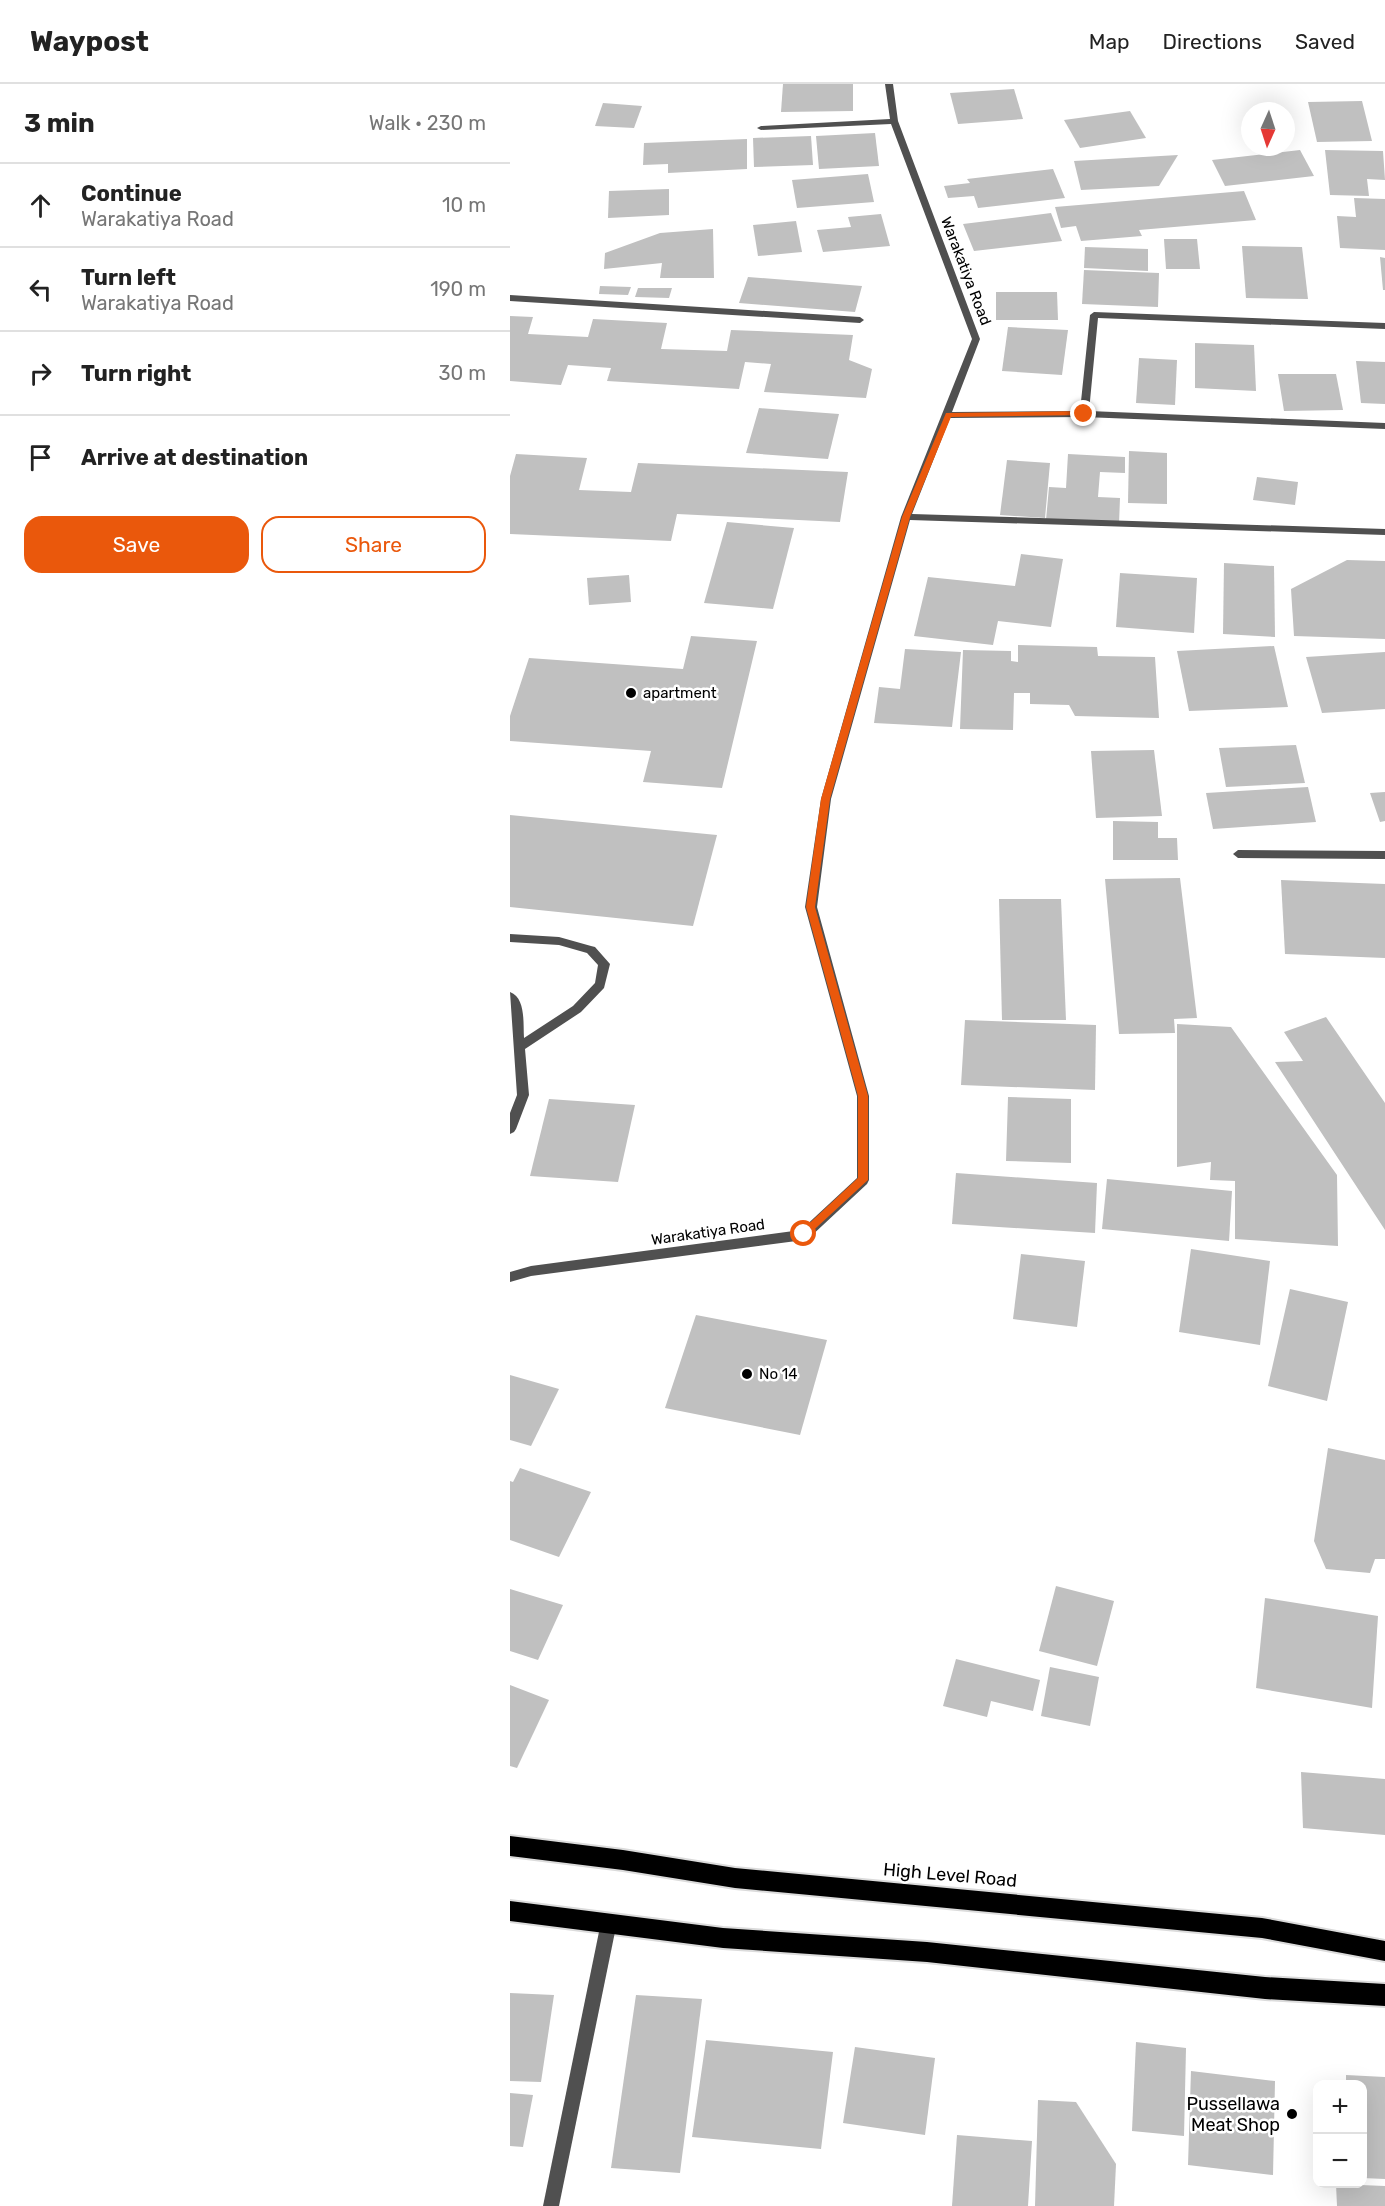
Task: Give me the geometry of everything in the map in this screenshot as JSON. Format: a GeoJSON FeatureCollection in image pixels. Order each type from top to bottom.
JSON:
{"type":"FeatureCollection","features":[{"type":"Feature","properties":{"kind":"highway","name":"High Level Road"},"geometry":{"type":"LineString","coordinates":[[510,1846],[623,1860],[735,1878],[1263,1928],[1385,1952]]}},
{"type":"Feature","properties":{"kind":"highway"},"geometry":{"type":"LineString","coordinates":[[510,1911],[723,1938],[927,1952],[1265,1988],[1385,1995]]}},
{"type":"Feature","properties":{"kind":"street","name":"Warakatiya Road"},"geometry":{"type":"LineString","coordinates":[[510,1277],[531,1271],[804,1234],[863,1180],[863,1096],[811,907],[826,799],[906,517],[976,339],[894,121],[889,84]]}},
{"type":"Feature","properties":{"kind":"street"},"geometry":{"type":"LineString","coordinates":[[761,128],[894,121]]}},
{"type":"Feature","properties":{"kind":"street"},"geometry":{"type":"LineString","coordinates":[[510,298],[860,320]]}},
{"type":"Feature","properties":{"kind":"street"},"geometry":{"type":"LineString","coordinates":[[1084,414],[1094,315],[1385,326]]}},
{"type":"Feature","properties":{"kind":"street"},"geometry":{"type":"LineString","coordinates":[[948,415],[1084,414],[1385,426]]}},
{"type":"Feature","properties":{"kind":"street"},"geometry":{"type":"LineString","coordinates":[[906,517],[1385,532]]}},
{"type":"Feature","properties":{"kind":"street"},"geometry":{"type":"LineString","coordinates":[[1238,854],[1385,855]]}},
{"type":"Feature","properties":{"kind":"street"},"geometry":{"type":"LineString","coordinates":[[510,938],[559,941],[591,950],[604,964],[600,985],[577,1009],[519,1047]]}},
{"type":"Feature","properties":{"kind":"street"},"geometry":{"type":"LineString","coordinates":[[510,996],[515,1001],[523,1095],[510,1130]]}},
{"type":"Feature","properties":{"kind":"street"},"geometry":{"type":"LineString","coordinates":[[551,2206],[609,1922]]}},
{"type":"Feature","properties":{"kind":"building"},"geometry":{"type":"Polygon","coordinates":[[[783,84],[853,84],[853,111],[781,112],[783,84]]]}},
{"type":"Feature","properties":{"kind":"building"},"geometry":{"type":"Polygon","coordinates":[[[1014,89],[1023,119],[958,124],[950,93],[1014,89]]]}},
{"type":"Feature","properties":{"kind":"building"},"geometry":{"type":"Polygon","coordinates":[[[1362,101],[1372,141],[1317,142],[1308,102],[1362,101]]]}},
{"type":"Feature","properties":{"kind":"building"},"geometry":{"type":"Polygon","coordinates":[[[603,103],[642,106],[634,128],[595,126],[603,103]]]}},
{"type":"Feature","properties":{"kind":"building"},"geometry":{"type":"Polygon","coordinates":[[[1130,111],[1146,138],[1080,148],[1064,120],[1130,111]]]}},
{"type":"Feature","properties":{"kind":"building"},"geometry":{"type":"Polygon","coordinates":[[[875,133],[879,166],[819,169],[816,136],[875,133]]]}},
{"type":"Feature","properties":{"kind":"building"},"geometry":{"type":"Polygon","coordinates":[[[811,136],[813,165],[754,167],[753,138],[811,136]]]}},
{"type":"Feature","properties":{"kind":"building"},"geometry":{"type":"Polygon","coordinates":[[[747,139],[747,169],[668,173],[668,164],[643,165],[644,143],[747,139]]]}},
{"type":"Feature","properties":{"kind":"building"},"geometry":{"type":"Polygon","coordinates":[[[1300,150],[1314,176],[1225,186],[1212,160],[1247,156],[1295,156],[1295,151],[1300,150]]]}},
{"type":"Feature","properties":{"kind":"building"},"geometry":{"type":"Polygon","coordinates":[[[1325,150],[1383,151],[1385,180],[1367,179],[1369,196],[1330,195],[1325,150]]]}},
{"type":"Feature","properties":{"kind":"building"},"geometry":{"type":"Polygon","coordinates":[[[1178,155],[1159,186],[1081,190],[1074,161],[1178,155]]]}},
{"type":"Feature","properties":{"kind":"building"},"geometry":{"type":"Polygon","coordinates":[[[1053,169],[1065,198],[978,208],[974,196],[948,198],[944,186],[970,183],[967,179],[1053,169]]]}},
{"type":"Feature","properties":{"kind":"building"},"geometry":{"type":"Polygon","coordinates":[[[868,174],[874,202],[797,208],[792,180],[868,174]]]}},
{"type":"Feature","properties":{"kind":"building"},"geometry":{"type":"Polygon","coordinates":[[[669,189],[669,215],[608,218],[609,191],[669,189]]]}},
{"type":"Feature","properties":{"kind":"building"},"geometry":{"type":"Polygon","coordinates":[[[1244,191],[1256,220],[1139,230],[1142,236],[1081,241],[1076,226],[1061,228],[1055,207],[1244,191]]]}},
{"type":"Feature","properties":{"kind":"building"},"geometry":{"type":"Polygon","coordinates":[[[1354,198],[1385,199],[1385,250],[1340,248],[1337,216],[1356,217],[1354,198]]]}},
{"type":"Feature","properties":{"kind":"building"},"geometry":{"type":"Polygon","coordinates":[[[1051,213],[1062,241],[974,251],[963,224],[1051,213]]]}},
{"type":"Feature","properties":{"kind":"building"},"geometry":{"type":"Polygon","coordinates":[[[881,214],[890,246],[823,252],[817,230],[851,227],[848,217],[881,214]]]}},
{"type":"Feature","properties":{"kind":"building"},"geometry":{"type":"Polygon","coordinates":[[[796,221],[802,252],[758,256],[753,225],[796,221]]]}},
{"type":"Feature","properties":{"kind":"building"},"geometry":{"type":"Polygon","coordinates":[[[713,229],[714,278],[660,278],[662,263],[604,269],[605,253],[660,233],[713,229]]]}},
{"type":"Feature","properties":{"kind":"building"},"geometry":{"type":"Polygon","coordinates":[[[1164,239],[1197,239],[1200,269],[1166,269],[1164,239]]]}},
{"type":"Feature","properties":{"kind":"building"},"geometry":{"type":"Polygon","coordinates":[[[1242,246],[1302,247],[1308,299],[1246,298],[1242,246]]]}},
{"type":"Feature","properties":{"kind":"building"},"geometry":{"type":"Polygon","coordinates":[[[1085,247],[1148,249],[1148,271],[1084,268],[1085,247]]]}},
{"type":"Feature","properties":{"kind":"building"},"geometry":{"type":"Polygon","coordinates":[[[1380,257],[1385,258],[1385,290],[1383,290],[1380,257]]]}},
{"type":"Feature","properties":{"kind":"building"},"geometry":{"type":"Polygon","coordinates":[[[1084,270],[1159,273],[1158,307],[1082,304],[1084,270]]]}},
{"type":"Feature","properties":{"kind":"building"},"geometry":{"type":"Polygon","coordinates":[[[748,277],[862,286],[855,312],[739,303],[748,277]]]}},
{"type":"Feature","properties":{"kind":"building"},"geometry":{"type":"Polygon","coordinates":[[[600,286],[631,287],[628,295],[599,294],[600,286]]]}},
{"type":"Feature","properties":{"kind":"building"},"geometry":{"type":"Polygon","coordinates":[[[638,288],[672,288],[669,298],[635,297],[638,288]]]}},
{"type":"Feature","properties":{"kind":"building"},"geometry":{"type":"Polygon","coordinates":[[[996,292],[1057,292],[1058,320],[996,320],[996,292]]]}},
{"type":"Feature","properties":{"kind":"building"},"geometry":{"type":"Polygon","coordinates":[[[510,316],[533,317],[528,334],[588,337],[593,319],[667,323],[661,349],[727,351],[731,330],[853,335],[849,360],[872,369],[866,398],[764,392],[771,364],[745,362],[739,389],[607,381],[611,368],[568,365],[561,385],[510,381],[510,316]]]}},
{"type":"Feature","properties":{"kind":"building"},"geometry":{"type":"Polygon","coordinates":[[[1008,327],[1068,330],[1062,375],[1002,371],[1008,327]]]}},
{"type":"Feature","properties":{"kind":"building"},"geometry":{"type":"Polygon","coordinates":[[[1195,343],[1254,345],[1256,391],[1195,388],[1195,343]]]}},
{"type":"Feature","properties":{"kind":"building"},"geometry":{"type":"Polygon","coordinates":[[[1139,358],[1177,360],[1175,405],[1136,403],[1139,358]]]}},
{"type":"Feature","properties":{"kind":"building"},"geometry":{"type":"Polygon","coordinates":[[[1356,361],[1385,362],[1385,404],[1361,403],[1356,361]]]}},
{"type":"Feature","properties":{"kind":"building"},"geometry":{"type":"Polygon","coordinates":[[[1278,374],[1336,374],[1343,410],[1284,411],[1278,374]]]}},
{"type":"Feature","properties":{"kind":"building"},"geometry":{"type":"Polygon","coordinates":[[[759,408],[839,414],[828,459],[746,453],[759,408]]]}},
{"type":"Feature","properties":{"kind":"building"},"geometry":{"type":"Polygon","coordinates":[[[1129,451],[1167,453],[1167,504],[1128,503],[1129,451]]]}},
{"type":"Feature","properties":{"kind":"building"},"geometry":{"type":"Polygon","coordinates":[[[516,454],[587,458],[579,490],[631,492],[638,463],[848,472],[840,522],[677,514],[671,541],[510,534],[510,476],[516,454]]]}},
{"type":"Feature","properties":{"kind":"building"},"geometry":{"type":"Polygon","coordinates":[[[1068,454],[1125,457],[1125,473],[1100,472],[1098,497],[1120,498],[1119,524],[1046,520],[1049,487],[1066,488],[1068,454]]]}},
{"type":"Feature","properties":{"kind":"building"},"geometry":{"type":"Polygon","coordinates":[[[1007,460],[1050,463],[1045,518],[1000,515],[1007,460]]]}},
{"type":"Feature","properties":{"kind":"building"},"geometry":{"type":"Polygon","coordinates":[[[1257,477],[1298,482],[1295,505],[1253,500],[1257,477]]]}},
{"type":"Feature","properties":{"kind":"building"},"geometry":{"type":"Polygon","coordinates":[[[727,522],[794,528],[773,609],[704,603],[727,522]]]}},
{"type":"Feature","properties":{"kind":"building"},"geometry":{"type":"Polygon","coordinates":[[[1021,554],[1063,559],[1051,627],[998,621],[993,645],[914,636],[928,577],[1015,586],[1021,554]]]}},
{"type":"Feature","properties":{"kind":"building"},"geometry":{"type":"Polygon","coordinates":[[[1347,560],[1385,561],[1385,639],[1294,636],[1291,589],[1347,560]]]}},
{"type":"Feature","properties":{"kind":"building"},"geometry":{"type":"Polygon","coordinates":[[[1224,563],[1274,566],[1275,637],[1223,634],[1224,563]]]}},
{"type":"Feature","properties":{"kind":"building"},"geometry":{"type":"Polygon","coordinates":[[[1120,573],[1197,578],[1194,633],[1116,627],[1120,573]]]}},
{"type":"Feature","properties":{"kind":"building"},"geometry":{"type":"Polygon","coordinates":[[[629,575],[631,602],[589,605],[587,578],[629,575]]]}},
{"type":"Feature","properties":{"kind":"building","name":"apartment"},"geometry":{"type":"Polygon","coordinates":[[[691,636],[757,641],[722,788],[643,782],[651,751],[510,741],[510,716],[529,658],[683,669],[691,636]]]}},
{"type":"Feature","properties":{"kind":"building"},"geometry":{"type":"Polygon","coordinates":[[[1018,645],[1097,647],[1098,656],[1155,657],[1159,718],[1075,716],[1069,705],[1030,704],[1030,693],[1014,693],[1013,730],[960,729],[963,650],[1011,651],[1011,661],[1018,662],[1018,645]]]}},
{"type":"Feature","properties":{"kind":"building"},"geometry":{"type":"Polygon","coordinates":[[[1274,646],[1288,707],[1189,711],[1177,651],[1274,646]]]}},
{"type":"Feature","properties":{"kind":"building"},"geometry":{"type":"Polygon","coordinates":[[[905,649],[961,652],[952,727],[874,723],[879,687],[900,689],[905,649]]]}},
{"type":"Feature","properties":{"kind":"building"},"geometry":{"type":"Polygon","coordinates":[[[1385,652],[1385,709],[1322,713],[1306,657],[1385,652]]]}},
{"type":"Feature","properties":{"kind":"building"},"geometry":{"type":"Polygon","coordinates":[[[1296,745],[1305,783],[1226,787],[1219,748],[1296,745]]]}},
{"type":"Feature","properties":{"kind":"building"},"geometry":{"type":"Polygon","coordinates":[[[1154,750],[1162,816],[1096,818],[1091,751],[1154,750]]]}},
{"type":"Feature","properties":{"kind":"building"},"geometry":{"type":"Polygon","coordinates":[[[1308,787],[1316,822],[1213,829],[1206,793],[1308,787]]]}},
{"type":"Feature","properties":{"kind":"building"},"geometry":{"type":"Polygon","coordinates":[[[1385,792],[1385,821],[1380,822],[1370,793],[1385,792]]]}},
{"type":"Feature","properties":{"kind":"building"},"geometry":{"type":"Polygon","coordinates":[[[510,815],[717,835],[693,926],[510,907],[510,815]]]}},
{"type":"Feature","properties":{"kind":"building"},"geometry":{"type":"Polygon","coordinates":[[[1113,821],[1158,822],[1158,838],[1177,838],[1178,860],[1113,860],[1113,821]]]}},
{"type":"Feature","properties":{"kind":"building"},"geometry":{"type":"Polygon","coordinates":[[[1180,878],[1197,1018],[1174,1019],[1175,1033],[1119,1034],[1105,879],[1180,878]]]}},
{"type":"Feature","properties":{"kind":"building"},"geometry":{"type":"Polygon","coordinates":[[[1281,880],[1385,884],[1385,958],[1285,954],[1281,880]]]}},
{"type":"Feature","properties":{"kind":"building"},"geometry":{"type":"Polygon","coordinates":[[[999,899],[1061,899],[1066,1020],[1002,1020],[999,899]]]}},
{"type":"Feature","properties":{"kind":"building"},"geometry":{"type":"Polygon","coordinates":[[[1326,1017],[1385,1103],[1385,1230],[1275,1062],[1303,1061],[1284,1032],[1326,1017]]]}},
{"type":"Feature","properties":{"kind":"building"},"geometry":{"type":"Polygon","coordinates":[[[965,1020],[1096,1025],[1095,1090],[961,1085],[965,1020]]]}},
{"type":"Feature","properties":{"kind":"building"},"geometry":{"type":"Polygon","coordinates":[[[1177,1024],[1231,1027],[1337,1175],[1338,1246],[1235,1239],[1235,1181],[1210,1180],[1211,1162],[1177,1167],[1177,1024]]]}},
{"type":"Feature","properties":{"kind":"building"},"geometry":{"type":"Polygon","coordinates":[[[1008,1097],[1071,1099],[1071,1163],[1006,1161],[1008,1097]]]}},
{"type":"Feature","properties":{"kind":"building"},"geometry":{"type":"Polygon","coordinates":[[[549,1099],[635,1105],[618,1182],[530,1176],[549,1099]]]}},
{"type":"Feature","properties":{"kind":"building"},"geometry":{"type":"Polygon","coordinates":[[[956,1173],[1097,1183],[1095,1233],[952,1224],[956,1173]]]}},
{"type":"Feature","properties":{"kind":"building"},"geometry":{"type":"Polygon","coordinates":[[[1107,1179],[1232,1191],[1229,1241],[1102,1229],[1107,1179]]]}},
{"type":"Feature","properties":{"kind":"building"},"geometry":{"type":"Polygon","coordinates":[[[1191,1249],[1270,1261],[1260,1345],[1179,1332],[1191,1249]]]}},
{"type":"Feature","properties":{"kind":"building"},"geometry":{"type":"Polygon","coordinates":[[[1021,1254],[1085,1261],[1077,1327],[1013,1319],[1021,1254]]]}},
{"type":"Feature","properties":{"kind":"building"},"geometry":{"type":"Polygon","coordinates":[[[1290,1289],[1348,1302],[1327,1401],[1268,1386],[1290,1289]]]}},
{"type":"Feature","properties":{"kind":"building","name":"No 14"},"geometry":{"type":"Polygon","coordinates":[[[696,1315],[827,1340],[800,1435],[665,1408],[696,1315]]]}},
{"type":"Feature","properties":{"kind":"building"},"geometry":{"type":"Polygon","coordinates":[[[510,1375],[559,1389],[531,1446],[510,1440],[510,1375]]]}},
{"type":"Feature","properties":{"kind":"building"},"geometry":{"type":"Polygon","coordinates":[[[1328,1448],[1385,1460],[1385,1559],[1375,1559],[1370,1573],[1326,1569],[1314,1541],[1328,1448]]]}},
{"type":"Feature","properties":{"kind":"building"},"geometry":{"type":"Polygon","coordinates":[[[520,1468],[591,1492],[559,1557],[510,1540],[510,1481],[513,1482],[520,1468]]]}},
{"type":"Feature","properties":{"kind":"building"},"geometry":{"type":"Polygon","coordinates":[[[1056,1586],[1114,1601],[1097,1666],[1039,1651],[1056,1586]]]}},
{"type":"Feature","properties":{"kind":"building"},"geometry":{"type":"Polygon","coordinates":[[[510,1589],[563,1605],[538,1660],[510,1651],[510,1589]]]}},
{"type":"Feature","properties":{"kind":"building"},"geometry":{"type":"Polygon","coordinates":[[[1265,1598],[1378,1616],[1372,1708],[1256,1688],[1265,1598]]]}},
{"type":"Feature","properties":{"kind":"building"},"geometry":{"type":"Polygon","coordinates":[[[956,1659],[1040,1680],[1033,1711],[991,1701],[987,1717],[943,1706],[956,1659]]]}},
{"type":"Feature","properties":{"kind":"building"},"geometry":{"type":"Polygon","coordinates":[[[1050,1667],[1099,1677],[1090,1726],[1041,1716],[1050,1667]]]}},
{"type":"Feature","properties":{"kind":"building"},"geometry":{"type":"Polygon","coordinates":[[[510,1685],[549,1700],[517,1768],[510,1766],[510,1685]]]}},
{"type":"Feature","properties":{"kind":"building"},"geometry":{"type":"Polygon","coordinates":[[[1301,1772],[1385,1779],[1385,1835],[1303,1828],[1301,1772]]]}},
{"type":"Feature","properties":{"kind":"building"},"geometry":{"type":"Polygon","coordinates":[[[510,1993],[554,1995],[541,2082],[510,2081],[510,1993]]]}},
{"type":"Feature","properties":{"kind":"building"},"geometry":{"type":"Polygon","coordinates":[[[636,1995],[702,1999],[680,2173],[611,2168],[636,1995]]]}},
{"type":"Feature","properties":{"kind":"building"},"geometry":{"type":"Polygon","coordinates":[[[706,2040],[833,2052],[821,2149],[692,2137],[706,2040]]]}},
{"type":"Feature","properties":{"kind":"building"},"geometry":{"type":"Polygon","coordinates":[[[1136,2042],[1186,2048],[1184,2136],[1132,2131],[1136,2042]]]}},
{"type":"Feature","properties":{"kind":"building"},"geometry":{"type":"Polygon","coordinates":[[[855,2047],[935,2058],[925,2135],[843,2123],[855,2047]]]}},
{"type":"Feature","properties":{"kind":"building"},"geometry":{"type":"Polygon","coordinates":[[[1191,2071],[1275,2081],[1273,2175],[1188,2165],[1191,2071]]]}},
{"type":"Feature","properties":{"kind":"building"},"geometry":{"type":"Polygon","coordinates":[[[1346,2075],[1385,2077],[1385,2179],[1367,2178],[1367,2080],[1346,2080],[1346,2075]]]}},
{"type":"Feature","properties":{"kind":"building"},"geometry":{"type":"Polygon","coordinates":[[[510,2093],[533,2095],[523,2147],[510,2146],[510,2093]]]}},
{"type":"Feature","properties":{"kind":"building"},"geometry":{"type":"Polygon","coordinates":[[[1038,2100],[1076,2102],[1116,2164],[1114,2206],[1035,2206],[1038,2100]]]}},
{"type":"Feature","properties":{"kind":"building"},"geometry":{"type":"Polygon","coordinates":[[[957,2135],[1032,2141],[1028,2206],[952,2206],[957,2135]]]}},
{"type":"Feature","properties":{"kind":"building"},"geometry":{"type":"Polygon","coordinates":[[[1385,2186],[1385,2206],[1337,2206],[1336,2188],[1385,2186]]]}},
{"type":"Feature","properties":{"kind":"place","name":"apartment"},"geometry":{"type":"Point","coordinates":[631,693]}},
{"type":"Feature","properties":{"kind":"place","name":"No 14"},"geometry":{"type":"Point","coordinates":[747,1374]}},
{"type":"Feature","properties":{"kind":"place","name":"Pussellawa Meat Shop"},"geometry":{"type":"Point","coordinates":[1292,2114]}},
{"type":"Feature","properties":{"kind":"route"},"geometry":{"type":"LineString","coordinates":[[804,1234],[863,1180],[863,1096],[811,907],[826,799],[906,517],[948,415],[1084,414]]}}]}
